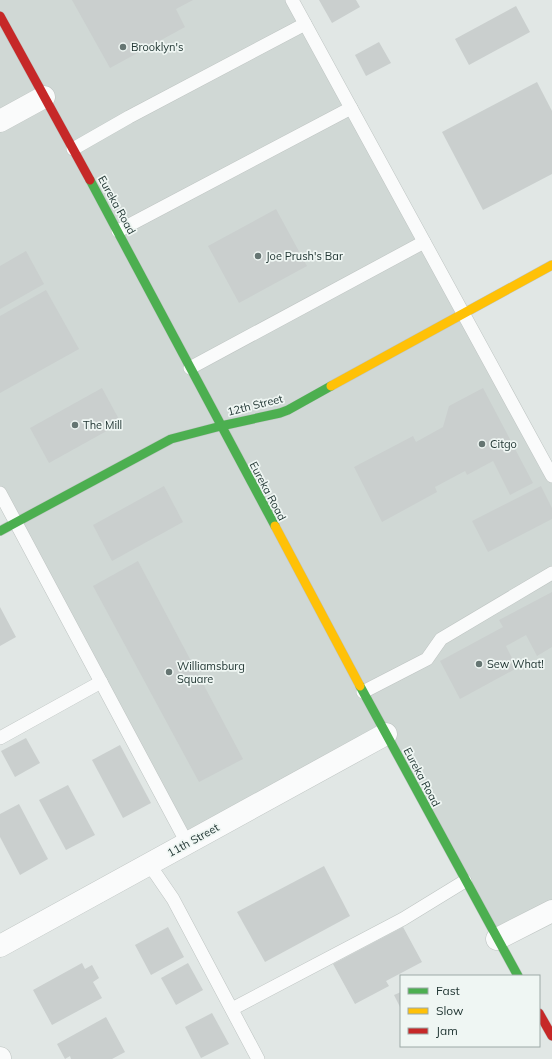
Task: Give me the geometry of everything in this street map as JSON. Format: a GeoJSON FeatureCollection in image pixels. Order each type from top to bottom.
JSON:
{"type":"FeatureCollection","features":[{"type":"Feature","properties":{"kind":"main road","name":"Eureka Road"},"geometry":{"type":"LineString","coordinates":[[0,16],[118,231],[274,528],[424,807],[517,975]]}},
{"type":"Feature","properties":{"kind":"main road","name":"12th Street"},"geometry":{"type":"LineString","coordinates":[[0,531],[171,439],[288,410],[552,265]]}},
{"type":"Feature","properties":{"kind":"main road"},"geometry":{"type":"LineString","coordinates":[[540,1015],[552,1036]]}},
{"type":"Feature","properties":{"kind":"street"},"geometry":{"type":"LineString","coordinates":[[0,121],[44,97]]}},
{"type":"Feature","properties":{"kind":"street","name":"11th Street"},"geometry":{"type":"LineString","coordinates":[[0,946],[386,734]]}},
{"type":"Feature","properties":{"kind":"street"},"geometry":{"type":"LineString","coordinates":[[497,939],[552,911]]}},
{"type":"Feature","properties":{"kind":"lane"},"geometry":{"type":"LineString","coordinates":[[292,0],[552,476]]}},
{"type":"Feature","properties":{"kind":"lane"},"geometry":{"type":"LineString","coordinates":[[73,149],[129,117],[305,24]]}},
{"type":"Feature","properties":{"kind":"lane"},"geometry":{"type":"LineString","coordinates":[[118,231],[351,108]]}},
{"type":"Feature","properties":{"kind":"lane"},"geometry":{"type":"LineString","coordinates":[[190,368],[424,242]]}},
{"type":"Feature","properties":{"kind":"lane"},"geometry":{"type":"LineString","coordinates":[[0,492],[187,843]]}},
{"type":"Feature","properties":{"kind":"lane"},"geometry":{"type":"LineString","coordinates":[[363,692],[427,659],[441,639],[552,573]]}},
{"type":"Feature","properties":{"kind":"lane"},"geometry":{"type":"LineString","coordinates":[[0,738],[102,682]]}},
{"type":"Feature","properties":{"kind":"lane"},"geometry":{"type":"LineString","coordinates":[[149,864],[173,899],[258,1059]]}},
{"type":"Feature","properties":{"kind":"lane"},"geometry":{"type":"LineString","coordinates":[[232,1009],[403,919],[465,881]]}},
{"type":"Feature","properties":{"kind":"shaded area"},"geometry":{"type":"Polygon","coordinates":[[[0,0],[292,0],[552,476],[552,911],[497,939],[386,734],[187,843],[0,493],[0,0]]]}},
{"type":"Feature","properties":{"kind":"building","name":"Brooklyn's"},"geometry":{"type":"Polygon","coordinates":[[[72,0],[193,0],[176,9],[185,27],[110,68],[72,0]]]}},
{"type":"Feature","properties":{"kind":"building"},"geometry":{"type":"Polygon","coordinates":[[[319,0],[356,0],[360,7],[332,23],[319,0]]]}},
{"type":"Feature","properties":{"kind":"building"},"geometry":{"type":"Polygon","coordinates":[[[516,6],[530,32],[469,65],[455,39],[516,6]]]}},
{"type":"Feature","properties":{"kind":"building"},"geometry":{"type":"Polygon","coordinates":[[[379,42],[391,63],[366,76],[355,55],[379,42]]]}},
{"type":"Feature","properties":{"kind":"building"},"geometry":{"type":"Polygon","coordinates":[[[537,82],[552,111],[552,174],[483,210],[442,132],[537,82]]]}},
{"type":"Feature","properties":{"kind":"building","name":"Joe Prush's Bar"},"geometry":{"type":"Polygon","coordinates":[[[276,209],[307,266],[239,303],[208,246],[276,209]]]}},
{"type":"Feature","properties":{"kind":"building"},"geometry":{"type":"Polygon","coordinates":[[[26,251],[44,284],[0,309],[0,266],[26,251]]]}},
{"type":"Feature","properties":{"kind":"building"},"geometry":{"type":"Polygon","coordinates":[[[46,290],[79,349],[0,393],[0,316],[46,290]]]}},
{"type":"Feature","properties":{"kind":"building","name":"The Mill"},"geometry":{"type":"Polygon","coordinates":[[[102,388],[121,423],[49,463],[30,428],[102,388]]]}},
{"type":"Feature","properties":{"kind":"building"},"geometry":{"type":"Polygon","coordinates":[[[483,388],[533,483],[510,495],[493,461],[467,475],[465,471],[435,487],[437,492],[382,522],[354,467],[413,436],[416,442],[443,427],[449,406],[483,388]]]}},
{"type":"Feature","properties":{"kind":"building"},"geometry":{"type":"Polygon","coordinates":[[[164,486],[183,522],[112,561],[93,525],[164,486]]]}},
{"type":"Feature","properties":{"kind":"building"},"geometry":{"type":"Polygon","coordinates":[[[541,486],[552,508],[552,519],[488,552],[472,521],[541,486]]]}},
{"type":"Feature","properties":{"kind":"building","name":"Williamsburg Square"},"geometry":{"type":"Polygon","coordinates":[[[138,561],[243,759],[199,782],[93,586],[138,561]]]}},
{"type":"Feature","properties":{"kind":"building"},"geometry":{"type":"Polygon","coordinates":[[[552,592],[552,647],[537,656],[526,635],[506,646],[517,668],[460,699],[440,661],[503,627],[499,620],[552,592]]]}},
{"type":"Feature","properties":{"kind":"building"},"geometry":{"type":"Polygon","coordinates":[[[0,607],[16,637],[0,646],[0,607]]]}},
{"type":"Feature","properties":{"kind":"building"},"geometry":{"type":"Polygon","coordinates":[[[26,738],[40,763],[15,777],[1,751],[26,738]]]}},
{"type":"Feature","properties":{"kind":"building"},"geometry":{"type":"Polygon","coordinates":[[[120,745],[151,803],[123,818],[92,760],[120,745]]]}},
{"type":"Feature","properties":{"kind":"building"},"geometry":{"type":"Polygon","coordinates":[[[68,785],[95,835],[66,850],[39,800],[68,785]]]}},
{"type":"Feature","properties":{"kind":"building"},"geometry":{"type":"Polygon","coordinates":[[[19,804],[48,859],[20,875],[0,837],[0,814],[19,804]]]}},
{"type":"Feature","properties":{"kind":"building"},"geometry":{"type":"Polygon","coordinates":[[[324,866],[350,916],[265,962],[237,912],[324,866]]]}},
{"type":"Feature","properties":{"kind":"building"},"geometry":{"type":"Polygon","coordinates":[[[168,927],[184,957],[151,975],[135,945],[168,927]]]}},
{"type":"Feature","properties":{"kind":"building"},"geometry":{"type":"Polygon","coordinates":[[[403,927],[422,962],[386,981],[389,986],[355,1004],[333,964],[403,927]]]}},
{"type":"Feature","properties":{"kind":"building"},"geometry":{"type":"Polygon","coordinates":[[[82,963],[85,969],[92,965],[99,978],[93,982],[102,998],[52,1025],[33,990],[82,963]]]}},
{"type":"Feature","properties":{"kind":"building"},"geometry":{"type":"Polygon","coordinates":[[[188,963],[203,990],[176,1005],[161,978],[188,963]]]}},
{"type":"Feature","properties":{"kind":"building"},"geometry":{"type":"Polygon","coordinates":[[[400,992],[400,1007],[394,995],[400,992]]]}},
{"type":"Feature","properties":{"kind":"building"},"geometry":{"type":"Polygon","coordinates":[[[212,1013],[229,1044],[201,1058],[185,1027],[212,1013]]]}},
{"type":"Feature","properties":{"kind":"building"},"geometry":{"type":"Polygon","coordinates":[[[106,1017],[125,1052],[112,1059],[71,1059],[70,1056],[65,1059],[57,1044],[106,1017]]]}},
{"type":"Feature","properties":{"kind":"traffic: fast"},"geometry":{"type":"LineString","coordinates":[[90,180],[275,526]]}},
{"type":"Feature","properties":{"kind":"traffic: fast"},"geometry":{"type":"LineString","coordinates":[[0,531],[171,439],[280,413],[331,386]]}},
{"type":"Feature","properties":{"kind":"traffic: fast"},"geometry":{"type":"LineString","coordinates":[[360,686],[517,975]]}},
{"type":"Feature","properties":{"kind":"traffic: slow"},"geometry":{"type":"LineString","coordinates":[[331,386],[552,265]]}},
{"type":"Feature","properties":{"kind":"traffic: slow"},"geometry":{"type":"LineString","coordinates":[[275,526],[360,686]]}},
{"type":"Feature","properties":{"kind":"traffic: jam"},"geometry":{"type":"LineString","coordinates":[[0,16],[90,180]]}},
{"type":"Feature","properties":{"kind":"traffic: jam"},"geometry":{"type":"LineString","coordinates":[[540,1015],[552,1036]]}},
{"type":"Feature","properties":{"kind":"place","name":"Brooklyn's"},"geometry":{"type":"Point","coordinates":[123,47]}},
{"type":"Feature","properties":{"kind":"place","name":"Joe Prush's Bar"},"geometry":{"type":"Point","coordinates":[258,256]}},
{"type":"Feature","properties":{"kind":"place","name":"The Mill"},"geometry":{"type":"Point","coordinates":[75,425]}},
{"type":"Feature","properties":{"kind":"place","name":"Citgo"},"geometry":{"type":"Point","coordinates":[482,444]}},
{"type":"Feature","properties":{"kind":"place","name":"Sew What!"},"geometry":{"type":"Point","coordinates":[479,664]}},
{"type":"Feature","properties":{"kind":"place","name":"Williamsburg Square"},"geometry":{"type":"Point","coordinates":[169,672]}}]}
